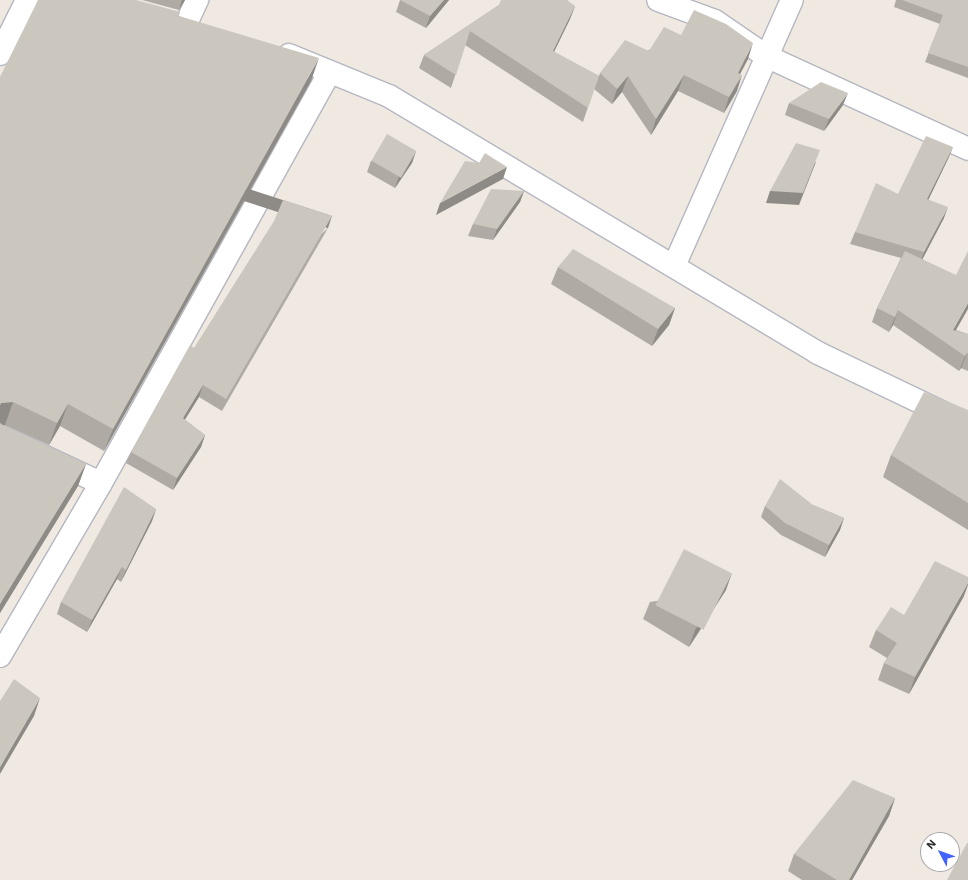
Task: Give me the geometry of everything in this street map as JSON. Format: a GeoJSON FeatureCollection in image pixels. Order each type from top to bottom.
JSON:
{"type":"FeatureCollection","features":[{"type":"Feature","properties":{"kind":"street"},"geometry":{"type":"LineString","coordinates":[[0,54],[27,0]]}},
{"type":"Feature","properties":{"kind":"street"},"geometry":{"type":"LineString","coordinates":[[185,26],[197,0]]}},
{"type":"Feature","properties":{"kind":"street"},"geometry":{"type":"LineString","coordinates":[[658,0],[715,21],[766,56],[968,149]]}},
{"type":"Feature","properties":{"kind":"street"},"geometry":{"type":"LineString","coordinates":[[674,266],[792,0]]}},
{"type":"Feature","properties":{"kind":"street"},"geometry":{"type":"LineString","coordinates":[[164,20],[207,31]]}},
{"type":"Feature","properties":{"kind":"street"},"geometry":{"type":"LineString","coordinates":[[266,46],[389,96],[818,353],[968,425]]}},
{"type":"Feature","properties":{"kind":"street"},"geometry":{"type":"LineString","coordinates":[[0,656],[101,484],[330,72]]}},
{"type":"Feature","properties":{"kind":"street"},"geometry":{"type":"LineString","coordinates":[[0,436],[101,484]]}},
{"type":"Feature","properties":{"kind":"building"},"geometry":{"type":"Polygon","coordinates":[[[38,0],[136,0],[180,12],[179,16],[319,58],[113,429],[68,404],[57,423],[13,402],[1,403],[0,405],[0,77],[38,0]]]}},
{"type":"Feature","properties":{"kind":"building"},"geometry":{"type":"Polygon","coordinates":[[[400,0],[444,0],[430,16],[400,0]]]}},
{"type":"Feature","properties":{"kind":"building"},"geometry":{"type":"Polygon","coordinates":[[[501,0],[567,0],[575,6],[553,51],[599,76],[588,108],[470,31],[456,75],[424,55],[499,5],[501,0]]]}},
{"type":"Feature","properties":{"kind":"building"},"geometry":{"type":"Polygon","coordinates":[[[902,0],[968,0],[968,67],[928,53],[943,15],[902,0]]]}},
{"type":"Feature","properties":{"kind":"building"},"geometry":{"type":"Polygon","coordinates":[[[694,10],[726,24],[753,43],[738,73],[742,75],[729,97],[684,75],[656,119],[628,76],[617,89],[600,73],[625,40],[649,51],[664,27],[681,35],[694,10]]]}},
{"type":"Feature","properties":{"kind":"building"},"geometry":{"type":"Polygon","coordinates":[[[821,82],[848,93],[829,119],[789,103],[821,82]]]}},
{"type":"Feature","properties":{"kind":"building"},"geometry":{"type":"Polygon","coordinates":[[[387,134],[416,151],[401,178],[372,161],[387,134]]]}},
{"type":"Feature","properties":{"kind":"building"},"geometry":{"type":"Polygon","coordinates":[[[926,136],[953,147],[927,199],[948,207],[924,252],[855,232],[876,183],[898,194],[926,136]]]}},
{"type":"Feature","properties":{"kind":"building"},"geometry":{"type":"Polygon","coordinates":[[[796,143],[820,150],[803,193],[770,191],[796,143]]]}},
{"type":"Feature","properties":{"kind":"building"},"geometry":{"type":"Polygon","coordinates":[[[485,153],[507,167],[440,203],[465,161],[479,163],[485,153]]]}},
{"type":"Feature","properties":{"kind":"building"},"geometry":{"type":"Polygon","coordinates":[[[491,189],[524,191],[497,229],[473,224],[491,189]]]}},
{"type":"Feature","properties":{"kind":"building"},"geometry":{"type":"Polygon","coordinates":[[[283,200],[332,216],[226,399],[203,385],[183,418],[205,435],[177,478],[131,452],[190,345],[194,348],[274,221],[283,200]]]}},
{"type":"Feature","properties":{"kind":"building"},"geometry":{"type":"Polygon","coordinates":[[[573,249],[675,308],[658,329],[558,267],[573,249]]]}},
{"type":"Feature","properties":{"kind":"building"},"geometry":{"type":"Polygon","coordinates":[[[905,251],[956,275],[968,251],[968,303],[953,330],[968,334],[968,353],[965,356],[898,310],[895,317],[877,308],[905,251]]]}},
{"type":"Feature","properties":{"kind":"building"},"geometry":{"type":"Polygon","coordinates":[[[924,392],[968,410],[968,503],[891,455],[924,392]]]}},
{"type":"Feature","properties":{"kind":"building"},"geometry":{"type":"Polygon","coordinates":[[[0,423],[86,464],[0,604],[0,423]]]}},
{"type":"Feature","properties":{"kind":"building"},"geometry":{"type":"Polygon","coordinates":[[[780,479],[813,505],[844,518],[829,545],[785,523],[765,506],[780,479]]]}},
{"type":"Feature","properties":{"kind":"building"},"geometry":{"type":"Polygon","coordinates":[[[124,487],[156,509],[126,570],[122,567],[92,620],[61,602],[124,487]]]}},
{"type":"Feature","properties":{"kind":"building"},"geometry":{"type":"Polygon","coordinates":[[[684,549],[732,574],[704,630],[655,605],[684,549]]]}},
{"type":"Feature","properties":{"kind":"building"},"geometry":{"type":"Polygon","coordinates":[[[935,561],[968,577],[968,583],[915,677],[884,663],[897,643],[876,630],[891,607],[904,615],[935,561]]]}},
{"type":"Feature","properties":{"kind":"building"},"geometry":{"type":"Polygon","coordinates":[[[14,679],[40,698],[0,767],[0,701],[14,679]]]}},
{"type":"Feature","properties":{"kind":"building"},"geometry":{"type":"Polygon","coordinates":[[[853,780],[895,798],[849,880],[837,880],[794,854],[853,780]]]}},
{"type":"Feature","properties":{"kind":"building"},"geometry":{"type":"Polygon","coordinates":[[[968,843],[968,880],[947,880],[951,872],[960,872],[960,856],[968,843]]]}}]}
